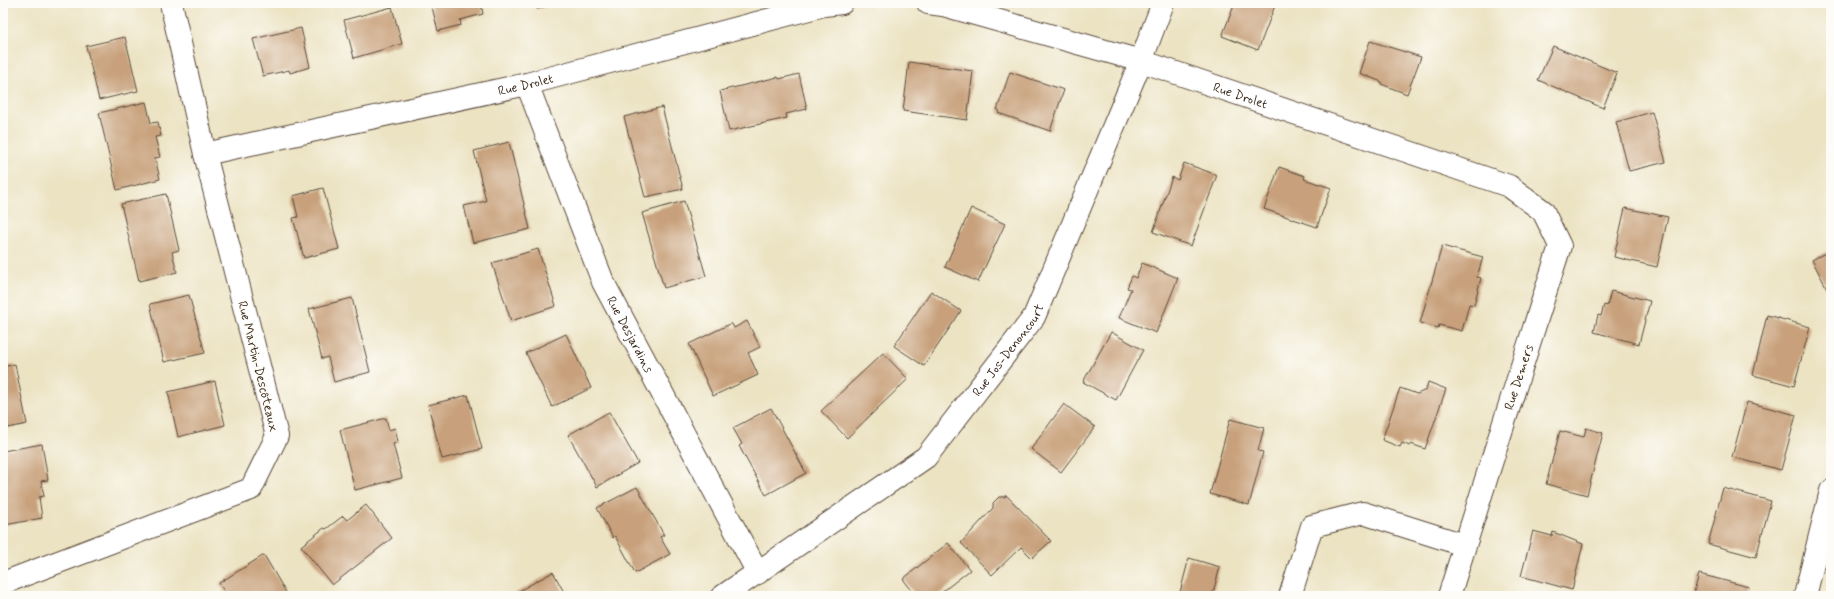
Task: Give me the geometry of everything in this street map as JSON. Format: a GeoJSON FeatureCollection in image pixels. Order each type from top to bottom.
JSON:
{"type":"FeatureCollection","features":[{"type":"Feature","properties":{"kind":"street","name":"Rue Martin-Descôteaux"},"geometry":{"type":"LineString","coordinates":[[3,583],[251,488],[277,436],[205,154],[171,3]]}},
{"type":"Feature","properties":{"kind":"street","name":"Rue Drolet"},"geometry":{"type":"LineString","coordinates":[[205,154],[526,84],[824,5],[842,3]]}},
{"type":"Feature","properties":{"kind":"street","name":"Rue Drolet"},"geometry":{"type":"LineString","coordinates":[[928,3],[943,5],[1141,61],[1509,186],[1543,211]]}},
{"type":"Feature","properties":{"kind":"street","name":"Rue Jos-Denoncourt"},"geometry":{"type":"LineString","coordinates":[[723,596],[926,457],[1034,317],[1141,61],[1163,3]]}},
{"type":"Feature","properties":{"kind":"street","name":"Rue Desjardins"},"geometry":{"type":"LineString","coordinates":[[526,84],[603,282],[758,573]]}},
{"type":"Feature","properties":{"kind":"street","name":"Rue Demers"},"geometry":{"type":"LineString","coordinates":[[1449,596],[1560,246],[1543,211]]}},
{"type":"Feature","properties":{"kind":"street"},"geometry":{"type":"LineString","coordinates":[[1805,596],[1831,491]]}},
{"type":"Feature","properties":{"kind":"street"},"geometry":{"type":"LineString","coordinates":[[1290,596],[1312,526],[1363,513],[1464,545]]}},
{"type":"Feature","properties":{"kind":"building"},"geometry":{"type":"Polygon","coordinates":[[[431,3],[481,3],[483,14],[460,20],[461,25],[438,31],[431,3]]]}},
{"type":"Feature","properties":{"kind":"building"},"geometry":{"type":"Polygon","coordinates":[[[536,3],[557,3],[537,9],[536,3]]]}},
{"type":"Feature","properties":{"kind":"building"},"geometry":{"type":"Polygon","coordinates":[[[1235,3],[1276,3],[1258,50],[1222,36],[1235,3]]]}},
{"type":"Feature","properties":{"kind":"building"},"geometry":{"type":"Polygon","coordinates":[[[392,7],[402,44],[354,58],[344,20],[392,7]]]}},
{"type":"Feature","properties":{"kind":"building"},"geometry":{"type":"Polygon","coordinates":[[[301,28],[310,67],[290,73],[289,70],[263,76],[253,39],[301,28]]]}},
{"type":"Feature","properties":{"kind":"building"},"geometry":{"type":"Polygon","coordinates":[[[125,37],[138,91],[99,100],[86,46],[125,37]]]}},
{"type":"Feature","properties":{"kind":"building"},"geometry":{"type":"Polygon","coordinates":[[[1370,41],[1421,57],[1407,94],[1381,84],[1382,82],[1359,73],[1370,41]]]}},
{"type":"Feature","properties":{"kind":"building"},"geometry":{"type":"Polygon","coordinates":[[[1553,46],[1617,73],[1603,108],[1538,80],[1553,46]]]}},
{"type":"Feature","properties":{"kind":"building"},"geometry":{"type":"Polygon","coordinates":[[[909,62],[973,71],[967,120],[903,111],[909,62]]]}},
{"type":"Feature","properties":{"kind":"building"},"geometry":{"type":"Polygon","coordinates":[[[1010,72],[1064,90],[1050,131],[998,113],[999,110],[997,110],[1010,72]]]}},
{"type":"Feature","properties":{"kind":"building"},"geometry":{"type":"Polygon","coordinates":[[[799,74],[807,109],[786,114],[787,118],[729,131],[720,91],[778,77],[779,79],[799,74]]]}},
{"type":"Feature","properties":{"kind":"building"},"geometry":{"type":"Polygon","coordinates":[[[146,102],[151,123],[158,122],[161,136],[155,137],[160,157],[155,158],[160,179],[117,190],[99,113],[146,102]]]}},
{"type":"Feature","properties":{"kind":"building"},"geometry":{"type":"Polygon","coordinates":[[[662,107],[683,189],[645,197],[624,117],[662,107]]]}},
{"type":"Feature","properties":{"kind":"building"},"geometry":{"type":"Polygon","coordinates":[[[1652,112],[1666,162],[1629,171],[1616,122],[1652,112]]]}},
{"type":"Feature","properties":{"kind":"building"},"geometry":{"type":"Polygon","coordinates":[[[509,142],[530,229],[473,243],[464,206],[486,201],[474,151],[509,142]]]}},
{"type":"Feature","properties":{"kind":"building"},"geometry":{"type":"Polygon","coordinates":[[[1184,163],[1217,175],[1191,246],[1153,232],[1172,177],[1178,180],[1184,163]]]}},
{"type":"Feature","properties":{"kind":"building"},"geometry":{"type":"Polygon","coordinates":[[[1279,167],[1305,176],[1304,179],[1331,188],[1317,227],[1264,209],[1279,167]]]}},
{"type":"Feature","properties":{"kind":"building"},"geometry":{"type":"Polygon","coordinates":[[[323,188],[339,249],[304,258],[293,218],[298,217],[293,196],[323,188]]]}},
{"type":"Feature","properties":{"kind":"building"},"geometry":{"type":"Polygon","coordinates":[[[166,194],[179,250],[172,252],[177,272],[139,281],[121,204],[166,194]]]}},
{"type":"Feature","properties":{"kind":"building"},"geometry":{"type":"Polygon","coordinates":[[[684,201],[706,276],[664,288],[642,213],[684,201]]]}},
{"type":"Feature","properties":{"kind":"building"},"geometry":{"type":"Polygon","coordinates":[[[971,208],[1005,224],[978,282],[945,267],[971,208]]]}},
{"type":"Feature","properties":{"kind":"building"},"geometry":{"type":"Polygon","coordinates":[[[1625,208],[1668,217],[1657,267],[1614,257],[1625,208]]]}},
{"type":"Feature","properties":{"kind":"building"},"geometry":{"type":"Polygon","coordinates":[[[1442,246],[1483,257],[1477,277],[1481,278],[1474,305],[1469,304],[1462,331],[1439,325],[1438,328],[1420,323],[1442,246]]]}},
{"type":"Feature","properties":{"kind":"building"},"geometry":{"type":"Polygon","coordinates":[[[538,249],[556,306],[511,321],[492,263],[538,249]]]}},
{"type":"Feature","properties":{"kind":"building"},"geometry":{"type":"Polygon","coordinates":[[[1831,250],[1831,296],[1812,260],[1831,250]]]}},
{"type":"Feature","properties":{"kind":"building"},"geometry":{"type":"Polygon","coordinates":[[[1142,263],[1178,278],[1156,333],[1119,318],[1131,289],[1127,288],[1132,276],[1136,278],[1142,263]]]}},
{"type":"Feature","properties":{"kind":"building"},"geometry":{"type":"Polygon","coordinates":[[[931,291],[961,311],[924,366],[894,346],[931,291]]]}},
{"type":"Feature","properties":{"kind":"building"},"geometry":{"type":"Polygon","coordinates":[[[1611,291],[1650,301],[1639,344],[1594,332],[1598,315],[1601,316],[1604,305],[1607,306],[1611,291]]]}},
{"type":"Feature","properties":{"kind":"building"},"geometry":{"type":"Polygon","coordinates":[[[189,295],[205,353],[164,362],[150,304],[189,295]]]}},
{"type":"Feature","properties":{"kind":"building"},"geometry":{"type":"Polygon","coordinates":[[[352,298],[370,372],[334,382],[328,357],[322,359],[309,309],[352,298]]]}},
{"type":"Feature","properties":{"kind":"building"},"geometry":{"type":"Polygon","coordinates":[[[1767,315],[1810,327],[1794,386],[1753,375],[1767,315]]]}},
{"type":"Feature","properties":{"kind":"building"},"geometry":{"type":"Polygon","coordinates":[[[747,321],[760,347],[748,353],[758,375],[713,396],[689,344],[730,324],[732,324],[734,328],[747,321]]]}},
{"type":"Feature","properties":{"kind":"building"},"geometry":{"type":"Polygon","coordinates":[[[1111,332],[1143,350],[1116,400],[1083,382],[1111,332]]]}},
{"type":"Feature","properties":{"kind":"building"},"geometry":{"type":"Polygon","coordinates":[[[566,334],[591,388],[552,407],[526,353],[566,334]]]}},
{"type":"Feature","properties":{"kind":"building"},"geometry":{"type":"Polygon","coordinates":[[[883,353],[908,379],[847,438],[821,411],[883,353]]]}},
{"type":"Feature","properties":{"kind":"building"},"geometry":{"type":"Polygon","coordinates":[[[15,364],[27,424],[3,429],[3,367],[15,364]]]}},
{"type":"Feature","properties":{"kind":"building"},"geometry":{"type":"Polygon","coordinates":[[[215,381],[225,425],[178,437],[168,392],[215,381]]]}},
{"type":"Feature","properties":{"kind":"building"},"geometry":{"type":"Polygon","coordinates":[[[1428,382],[1446,389],[1425,449],[1411,444],[1410,446],[1402,443],[1400,447],[1382,440],[1400,388],[1417,394],[1426,390],[1428,382]]]}},
{"type":"Feature","properties":{"kind":"building"},"geometry":{"type":"Polygon","coordinates":[[[468,395],[482,449],[442,459],[428,405],[468,395]]]}},
{"type":"Feature","properties":{"kind":"building"},"geometry":{"type":"Polygon","coordinates":[[[1747,402],[1796,415],[1781,470],[1732,457],[1747,402]]]}},
{"type":"Feature","properties":{"kind":"building"},"geometry":{"type":"Polygon","coordinates":[[[1064,404],[1095,427],[1061,472],[1031,449],[1064,404]]]}},
{"type":"Feature","properties":{"kind":"building"},"geometry":{"type":"Polygon","coordinates":[[[771,408],[806,473],[766,495],[739,446],[742,444],[733,428],[771,408]]]}},
{"type":"Feature","properties":{"kind":"building"},"geometry":{"type":"Polygon","coordinates":[[[609,412],[638,463],[597,487],[568,435],[609,412]]]}},
{"type":"Feature","properties":{"kind":"building"},"geometry":{"type":"Polygon","coordinates":[[[386,418],[389,430],[395,428],[398,442],[393,444],[402,478],[355,490],[340,430],[386,418]]]}},
{"type":"Feature","properties":{"kind":"building"},"geometry":{"type":"Polygon","coordinates":[[[1230,419],[1264,428],[1258,451],[1263,452],[1249,505],[1210,494],[1230,419]]]}},
{"type":"Feature","properties":{"kind":"building"},"geometry":{"type":"Polygon","coordinates":[[[1586,428],[1603,433],[1587,495],[1546,484],[1560,431],[1584,437],[1586,428]]]}},
{"type":"Feature","properties":{"kind":"building"},"geometry":{"type":"Polygon","coordinates":[[[42,444],[48,480],[41,481],[44,496],[39,497],[42,518],[5,525],[3,512],[3,451],[42,444]]]}},
{"type":"Feature","properties":{"kind":"building"},"geometry":{"type":"Polygon","coordinates":[[[637,487],[664,535],[660,537],[670,554],[635,573],[615,536],[613,538],[597,508],[637,487]]]}},
{"type":"Feature","properties":{"kind":"building"},"geometry":{"type":"Polygon","coordinates":[[[1723,488],[1771,501],[1756,557],[1708,544],[1723,488]]]}},
{"type":"Feature","properties":{"kind":"building"},"geometry":{"type":"Polygon","coordinates":[[[1006,495],[1051,541],[1032,558],[1021,547],[992,575],[961,543],[993,508],[993,503],[999,497],[1005,497],[1006,495]]]}},
{"type":"Feature","properties":{"kind":"building"},"geometry":{"type":"Polygon","coordinates":[[[366,505],[392,538],[332,585],[301,546],[324,528],[326,529],[343,516],[347,520],[366,505]]]}},
{"type":"Feature","properties":{"kind":"building"},"geometry":{"type":"Polygon","coordinates":[[[1533,531],[1552,536],[1553,532],[1583,544],[1572,590],[1521,576],[1533,531]]]}},
{"type":"Feature","properties":{"kind":"building"},"geometry":{"type":"Polygon","coordinates":[[[948,543],[970,570],[937,596],[916,596],[903,579],[948,543]]]}},
{"type":"Feature","properties":{"kind":"building"},"geometry":{"type":"Polygon","coordinates":[[[264,555],[288,596],[227,596],[219,583],[264,555]]]}},
{"type":"Feature","properties":{"kind":"building"},"geometry":{"type":"Polygon","coordinates":[[[1189,558],[1220,567],[1212,596],[1179,596],[1189,558]]]}},
{"type":"Feature","properties":{"kind":"building"},"geometry":{"type":"Polygon","coordinates":[[[553,572],[566,596],[510,596],[553,572]]]}},
{"type":"Feature","properties":{"kind":"building"},"geometry":{"type":"Polygon","coordinates":[[[1699,574],[1749,587],[1747,596],[1693,596],[1699,574]]]}}]}
